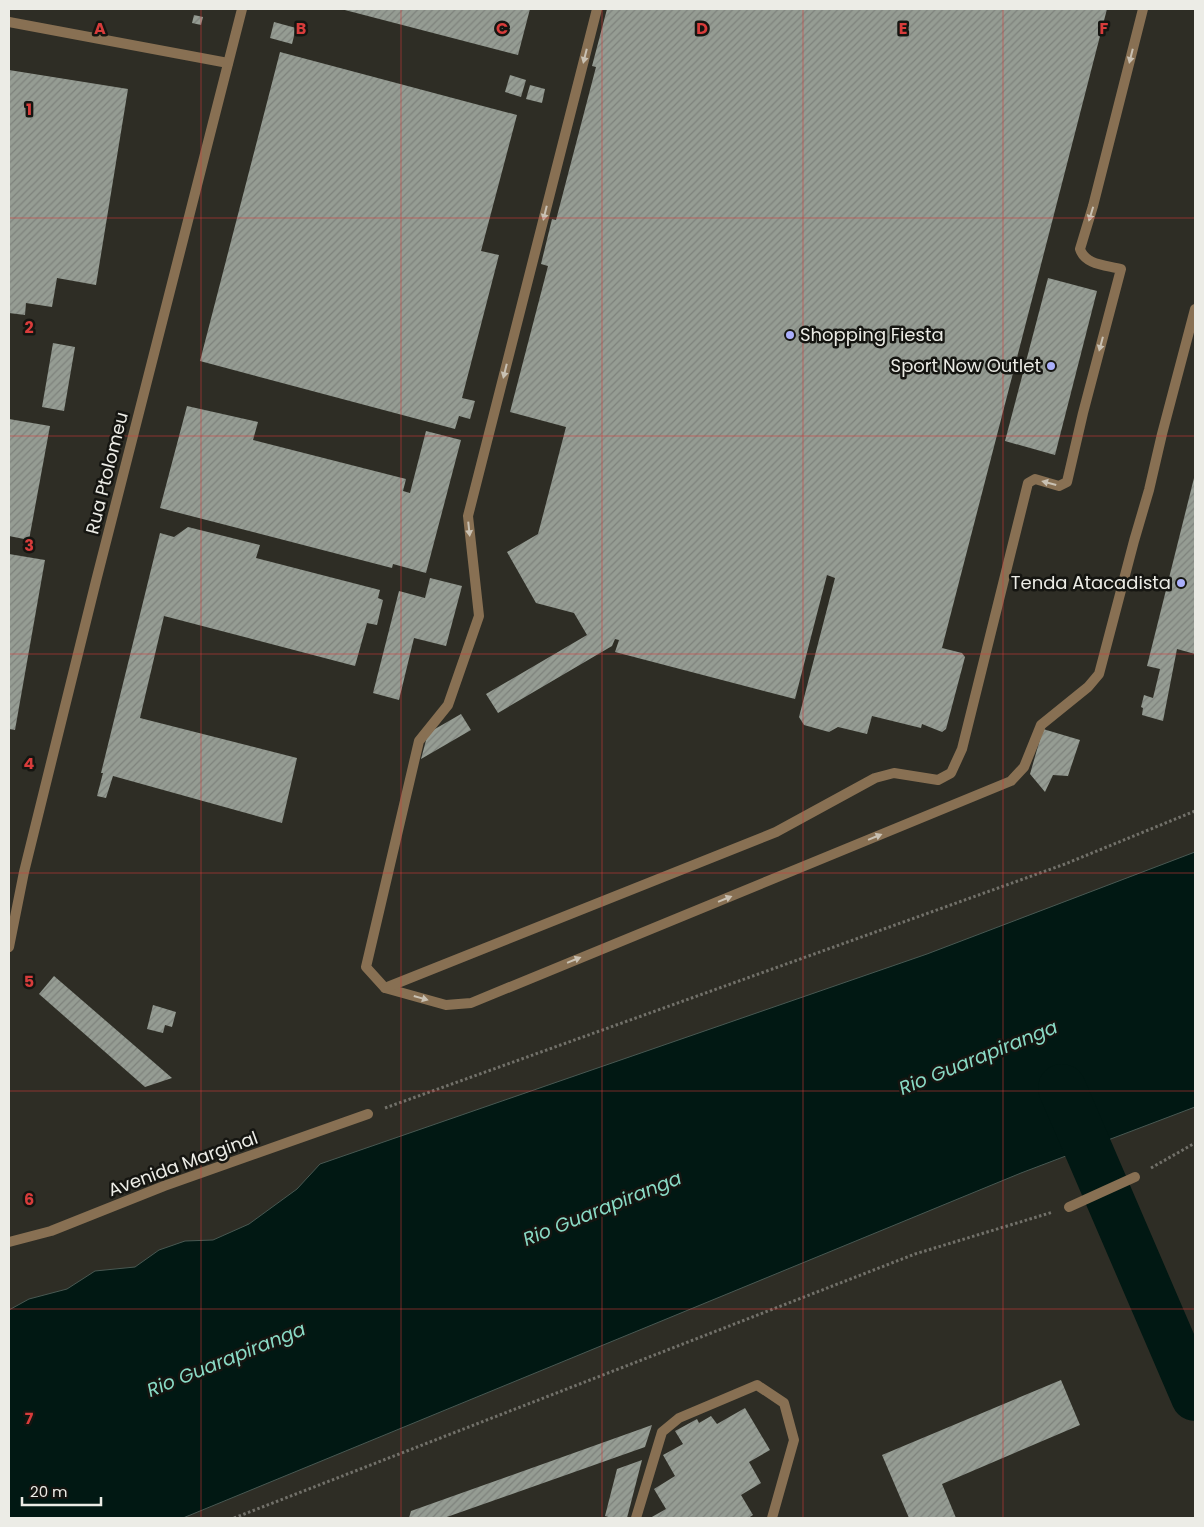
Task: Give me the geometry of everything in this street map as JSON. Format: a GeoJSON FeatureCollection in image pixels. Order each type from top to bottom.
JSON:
{"type":"FeatureCollection","features":[{"type":"Feature","properties":{"kind":"street","name":"Rua Ptolomeu"},"geometry":{"type":"LineString","coordinates":[[9,947],[24,872],[56,742],[242,9]]}},
{"type":"Feature","properties":{"kind":"street"},"geometry":{"type":"LineString","coordinates":[[597,9],[468,516],[478,616],[448,705],[419,741],[366,967],[385,988],[446,1005],[471,1003],[1011,781],[1024,767],[1041,725],[1088,686],[1099,674],[1149,490],[1195,309]]}},
{"type":"Feature","properties":{"kind":"street"},"geometry":{"type":"LineString","coordinates":[[385,988],[776,832],[875,778],[894,773],[938,780],[951,774],[962,748],[1028,483],[1035,479],[1059,486],[1067,482],[1121,269],[1088,260],[1082,255],[1080,248],[1096,196],[1143,9]]}},
{"type":"Feature","properties":{"kind":"street"},"geometry":{"type":"LineString","coordinates":[[9,22],[228,63]]}},
{"type":"Feature","properties":{"kind":"street","name":"Avenida Marginal"},"geometry":{"type":"LineString","coordinates":[[9,1242],[51,1231],[164,1186],[368,1114]]}},
{"type":"Feature","properties":{"kind":"street"},"geometry":{"type":"LineString","coordinates":[[1068,1207],[1135,1177]]}},
{"type":"Feature","properties":{"kind":"street"},"geometry":{"type":"LineString","coordinates":[[636,1518],[662,1432],[680,1418],[757,1385],[784,1403],[794,1440],[772,1518]]}},
{"type":"Feature","properties":{"kind":"path"},"geometry":{"type":"LineString","coordinates":[[368,1114],[1065,864],[1195,811]]}},
{"type":"Feature","properties":{"kind":"path"},"geometry":{"type":"LineString","coordinates":[[1135,1177],[1195,1143]]}},
{"type":"Feature","properties":{"kind":"path"},"geometry":{"type":"LineString","coordinates":[[234,1518],[915,1254],[1068,1207]]}},
{"type":"Feature","properties":{"kind":"water","name":"Rio Guarapiranga"},"geometry":{"type":"Polygon","coordinates":[[[1195,852],[1195,1107],[1021,1173],[183,1518],[9,1518],[9,1310],[29,1299],[67,1289],[95,1271],[135,1267],[159,1250],[185,1241],[213,1240],[249,1224],[297,1189],[320,1164],[927,954],[1195,852]]]}},
{"type":"Feature","properties":{"kind":"building"},"geometry":{"type":"Polygon","coordinates":[[[341,9],[530,9],[518,55],[341,9]]]}},
{"type":"Feature","properties":{"kind":"building"},"geometry":{"type":"Polygon","coordinates":[[[607,9],[1107,9],[942,648],[962,653],[965,657],[946,729],[942,732],[922,724],[921,728],[872,716],[867,734],[838,727],[829,732],[804,725],[799,717],[835,578],[827,575],[795,699],[615,652],[619,640],[615,639],[612,646],[498,713],[486,694],[587,635],[574,613],[536,603],[507,552],[538,534],[566,427],[510,412],[548,266],[541,264],[552,219],[556,220],[596,67],[592,66],[607,9]]]}},
{"type":"Feature","properties":{"kind":"building"},"geometry":{"type":"Polygon","coordinates":[[[194,15],[203,17],[201,25],[192,23],[194,15]]]}},
{"type":"Feature","properties":{"kind":"building"},"geometry":{"type":"Polygon","coordinates":[[[274,22],[296,28],[292,44],[270,38],[274,22]]]}},
{"type":"Feature","properties":{"kind":"building"},"geometry":{"type":"Polygon","coordinates":[[[280,52],[517,115],[481,251],[499,255],[462,398],[475,401],[470,419],[459,416],[455,429],[200,361],[280,52]]]}},
{"type":"Feature","properties":{"kind":"building"},"geometry":{"type":"Polygon","coordinates":[[[9,70],[128,89],[96,285],[57,278],[52,307],[26,303],[25,315],[9,313],[9,70]]]}},
{"type":"Feature","properties":{"kind":"building"},"geometry":{"type":"Polygon","coordinates":[[[510,75],[526,80],[521,97],[505,92],[510,75]]]}},
{"type":"Feature","properties":{"kind":"building"},"geometry":{"type":"Polygon","coordinates":[[[530,85],[545,89],[542,103],[526,99],[530,85]]]}},
{"type":"Feature","properties":{"kind":"building","name":"Sport Now Outlet"},"geometry":{"type":"Polygon","coordinates":[[[1048,278],[1097,291],[1055,455],[1005,441],[1048,278]]]}},
{"type":"Feature","properties":{"kind":"building"},"geometry":{"type":"Polygon","coordinates":[[[53,343],[75,347],[64,411],[42,407],[53,343]]]}},
{"type":"Feature","properties":{"kind":"building"},"geometry":{"type":"Polygon","coordinates":[[[187,406],[258,422],[253,440],[406,479],[403,491],[410,493],[426,431],[461,440],[426,573],[393,564],[392,568],[160,508],[187,406]]]}},
{"type":"Feature","properties":{"kind":"building"},"geometry":{"type":"Polygon","coordinates":[[[9,419],[50,426],[29,540],[9,536],[9,419]]]}},
{"type":"Feature","properties":{"kind":"building","name":"Tenda Atacadista"},"geometry":{"type":"Polygon","coordinates":[[[1195,474],[1195,654],[1177,649],[1163,721],[1142,715],[1143,708],[1141,707],[1144,695],[1153,698],[1160,669],[1147,666],[1195,474]]]}},
{"type":"Feature","properties":{"kind":"building"},"geometry":{"type":"Polygon","coordinates":[[[188,527],[260,545],[256,558],[380,590],[378,598],[383,600],[377,625],[367,623],[355,666],[164,616],[140,718],[297,758],[282,823],[113,776],[106,798],[97,796],[160,533],[174,537],[188,527]]]}},
{"type":"Feature","properties":{"kind":"building"},"geometry":{"type":"Polygon","coordinates":[[[9,554],[45,560],[15,730],[9,729],[9,554]]]}},
{"type":"Feature","properties":{"kind":"building"},"geometry":{"type":"Polygon","coordinates":[[[430,578],[462,586],[446,646],[414,638],[399,700],[373,693],[399,591],[425,598],[430,578]]]}},
{"type":"Feature","properties":{"kind":"building"},"geometry":{"type":"Polygon","coordinates":[[[461,714],[471,730],[421,759],[428,733],[461,714]]]}},
{"type":"Feature","properties":{"kind":"building"},"geometry":{"type":"Polygon","coordinates":[[[1043,729],[1080,740],[1068,776],[1053,775],[1045,792],[1030,774],[1043,729]]]}},
{"type":"Feature","properties":{"kind":"building"},"geometry":{"type":"Polygon","coordinates":[[[54,976],[172,1078],[145,1087],[39,994],[54,976]]]}},
{"type":"Feature","properties":{"kind":"building"},"geometry":{"type":"Polygon","coordinates":[[[153,1005],[176,1012],[172,1027],[165,1025],[163,1033],[147,1029],[153,1005]]]}},
{"type":"Feature","properties":{"kind":"building"},"geometry":{"type":"Polygon","coordinates":[[[1061,1380],[1080,1425],[942,1484],[956,1518],[909,1518],[882,1455],[1061,1380]]]}},
{"type":"Feature","properties":{"kind":"building"},"geometry":{"type":"Polygon","coordinates":[[[745,1408],[770,1450],[749,1462],[761,1483],[741,1495],[753,1515],[748,1518],[650,1518],[666,1509],[654,1489],[675,1476],[663,1455],[683,1444],[675,1431],[697,1419],[699,1423],[711,1416],[717,1424],[745,1408]]]}},
{"type":"Feature","properties":{"kind":"building"},"geometry":{"type":"Polygon","coordinates":[[[652,1425],[645,1447],[444,1518],[409,1518],[411,1511],[652,1425]]]}},
{"type":"Feature","properties":{"kind":"building"},"geometry":{"type":"Polygon","coordinates":[[[642,1460],[627,1518],[605,1516],[617,1469],[642,1460]]]}},
{"type":"Feature","properties":{"kind":"waterway"},"geometry":{"type":"LineString","coordinates":[[1062,1088],[1195,1397]]}},
{"type":"Feature","properties":{"kind":"place","name":"Shopping Fiesta"},"geometry":{"type":"Point","coordinates":[790,335]}},
{"type":"Feature","properties":{"kind":"place","name":"Sport Now Outlet"},"geometry":{"type":"Point","coordinates":[1051,366]}},
{"type":"Feature","properties":{"kind":"place","name":"Tenda Atacadista"},"geometry":{"type":"Point","coordinates":[1181,583]}}]}
